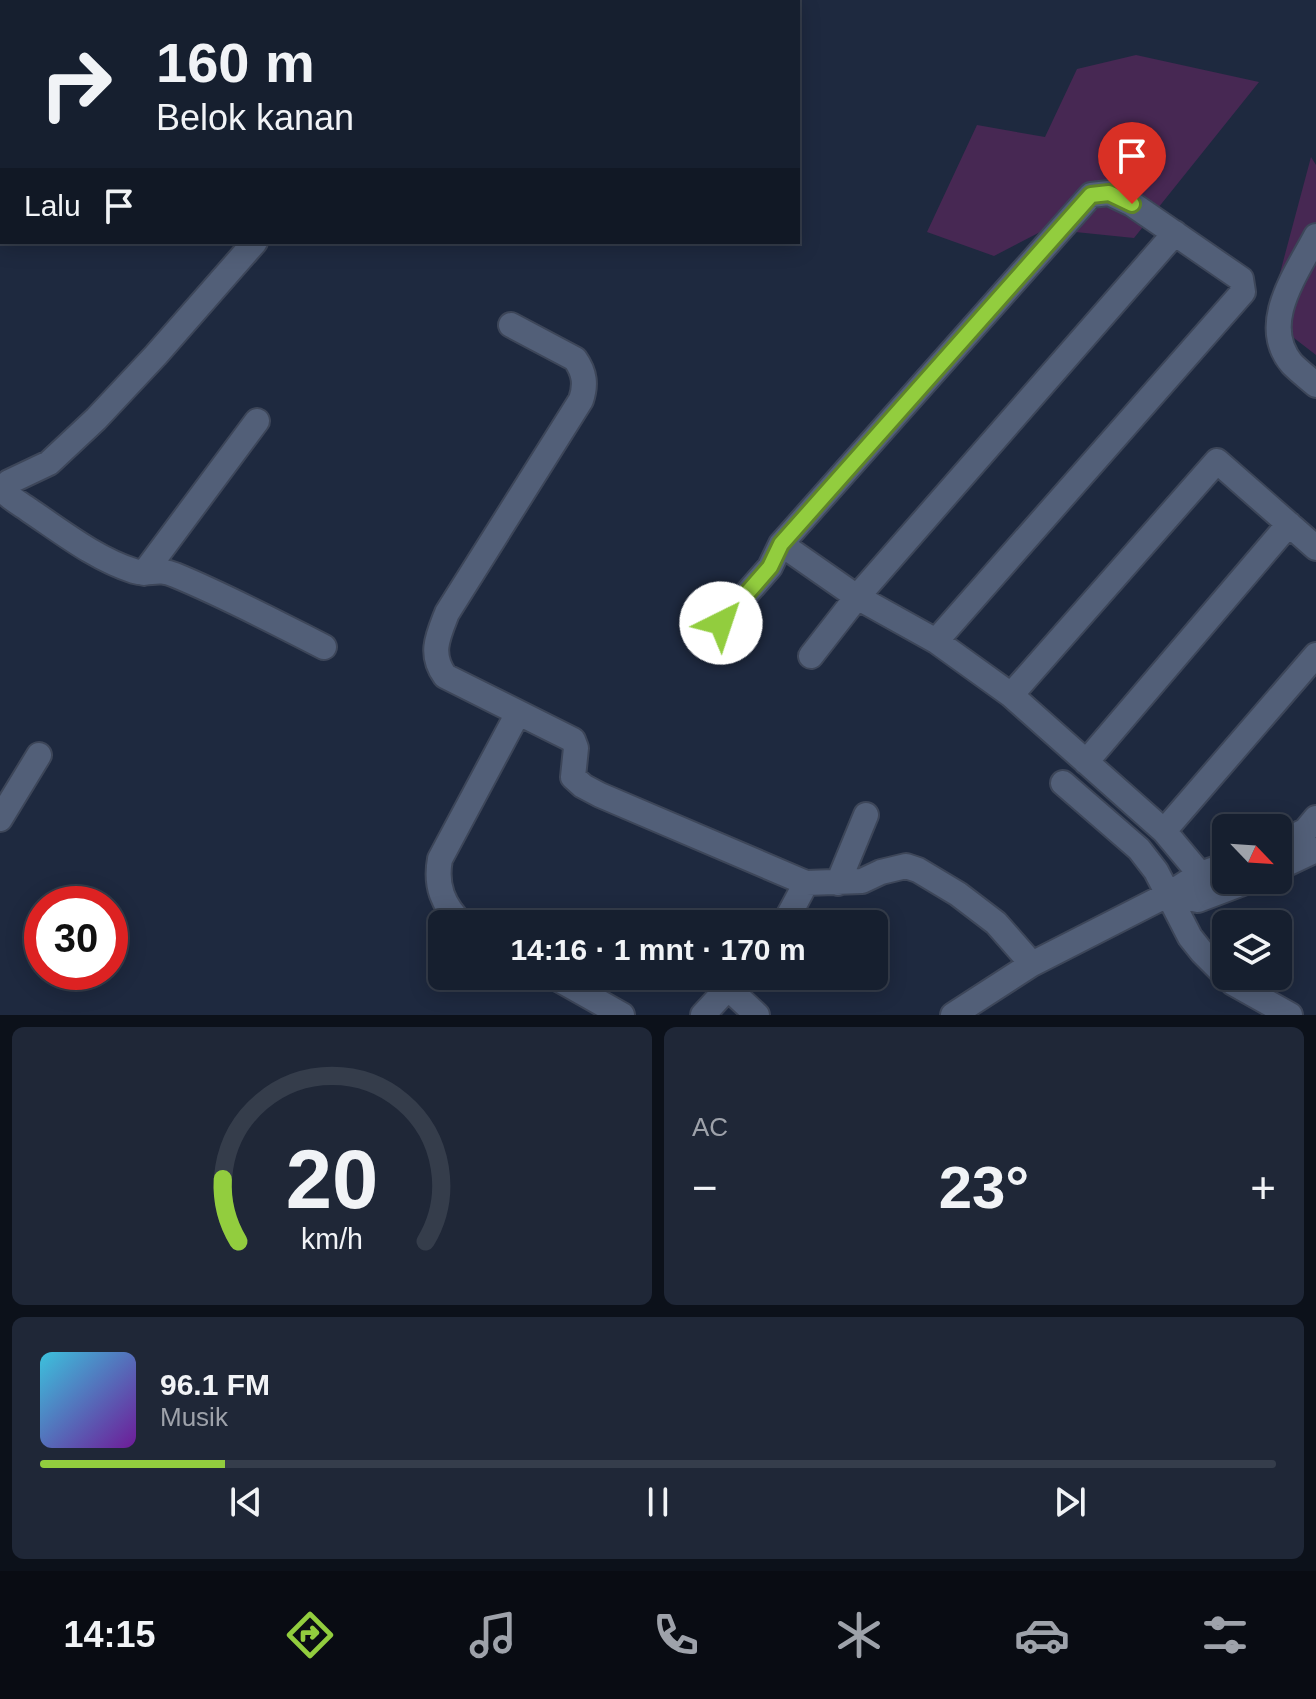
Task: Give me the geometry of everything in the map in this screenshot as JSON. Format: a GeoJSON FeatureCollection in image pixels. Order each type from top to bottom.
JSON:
{"type":"FeatureCollection","features":[{"type":"Feature","properties":{"kind":"street"},"geometry":{"type":"LineString","coordinates":[[721,623],[770,567],[781,544],[1091,195],[1109,193],[1175,233],[1241,279],[1243,292],[936,641]]}},
{"type":"Feature","properties":{"kind":"street"},"geometry":{"type":"LineString","coordinates":[[811,656],[857,597],[1175,233]]}},
{"type":"Feature","properties":{"kind":"street"},"geometry":{"type":"LineString","coordinates":[[1316,236],[1281,306],[1278,325],[1280,338],[1291,362],[1316,385]]}},
{"type":"Feature","properties":{"kind":"street"},"geometry":{"type":"LineString","coordinates":[[253,244],[96,419],[49,463],[2,487],[6,495],[72,540],[127,568],[144,573],[156,569],[175,574],[324,647]]}},
{"type":"Feature","properties":{"kind":"street"},"geometry":{"type":"LineString","coordinates":[[511,325],[575,359],[581,368],[585,388],[581,400],[447,613],[435,645],[435,656],[445,676],[573,740],[576,748],[573,777],[583,786],[806,883],[862,881],[906,866],[918,870],[958,894],[996,923],[1032,964]]}},
{"type":"Feature","properties":{"kind":"street"},"geometry":{"type":"LineString","coordinates":[[144,573],[257,421]]}},
{"type":"Feature","properties":{"kind":"street"},"geometry":{"type":"LineString","coordinates":[[1011,695],[1217,461],[1316,548]]}},
{"type":"Feature","properties":{"kind":"street"},"geometry":{"type":"LineString","coordinates":[[1086,762],[1289,524]]}},
{"type":"Feature","properties":{"kind":"street"},"geometry":{"type":"LineString","coordinates":[[781,544],[857,597],[936,641],[1011,695],[1164,831],[1200,874]]}},
{"type":"Feature","properties":{"kind":"street"},"geometry":{"type":"LineString","coordinates":[[1164,831],[1316,655]]}},
{"type":"Feature","properties":{"kind":"street"},"geometry":{"type":"LineString","coordinates":[[450,910],[438,886],[440,859],[518,713]]}},
{"type":"Feature","properties":{"kind":"street"},"geometry":{"type":"LineString","coordinates":[[0,819],[39,755]]}},
{"type":"Feature","properties":{"kind":"street"},"geometry":{"type":"LineString","coordinates":[[1063,783],[1139,849],[1169,894],[1190,937],[1212,962]]}},
{"type":"Feature","properties":{"kind":"street"},"geometry":{"type":"LineString","coordinates":[[838,883],[866,815]]}},
{"type":"Feature","properties":{"kind":"street"},"geometry":{"type":"LineString","coordinates":[[1292,838],[1306,830],[1316,818]]}},
{"type":"Feature","properties":{"kind":"street"},"geometry":{"type":"LineString","coordinates":[[1292,861],[1316,850]]}},
{"type":"Feature","properties":{"kind":"street"},"geometry":{"type":"LineString","coordinates":[[953,1015],[1032,964],[1212,870]]}},
{"type":"Feature","properties":{"kind":"street"},"geometry":{"type":"LineString","coordinates":[[792,910],[806,883]]}},
{"type":"Feature","properties":{"kind":"street"},"geometry":{"type":"LineString","coordinates":[[1169,894],[1198,900],[1214,894]]}},
{"type":"Feature","properties":{"kind":"street"},"geometry":{"type":"LineString","coordinates":[[578,990],[622,1015]]}},
{"type":"Feature","properties":{"kind":"street"},"geometry":{"type":"LineString","coordinates":[[703,1015],[726,990]]}},
{"type":"Feature","properties":{"kind":"street"},"geometry":{"type":"LineString","coordinates":[[740,990],[757,1015]]}},
{"type":"Feature","properties":{"kind":"street"},"geometry":{"type":"LineString","coordinates":[[1243,990],[1274,1011]]}},
{"type":"Feature","properties":{"kind":"shaded area"},"geometry":{"type":"Polygon","coordinates":[[[1136,55],[1259,82],[1134,238],[1046,229],[994,256],[927,232],[977,125],[1045,137],[1077,69],[1136,55]]]}},
{"type":"Feature","properties":{"kind":"shaded area"},"geometry":{"type":"Polygon","coordinates":[[[1311,157],[1316,165],[1316,355],[1268,318],[1311,157]]]}},
{"type":"Feature","properties":{"kind":"route"},"geometry":{"type":"LineString","coordinates":[[721,623],[770,567],[781,544],[1091,195],[1109,193],[1132,204]]}}]}
